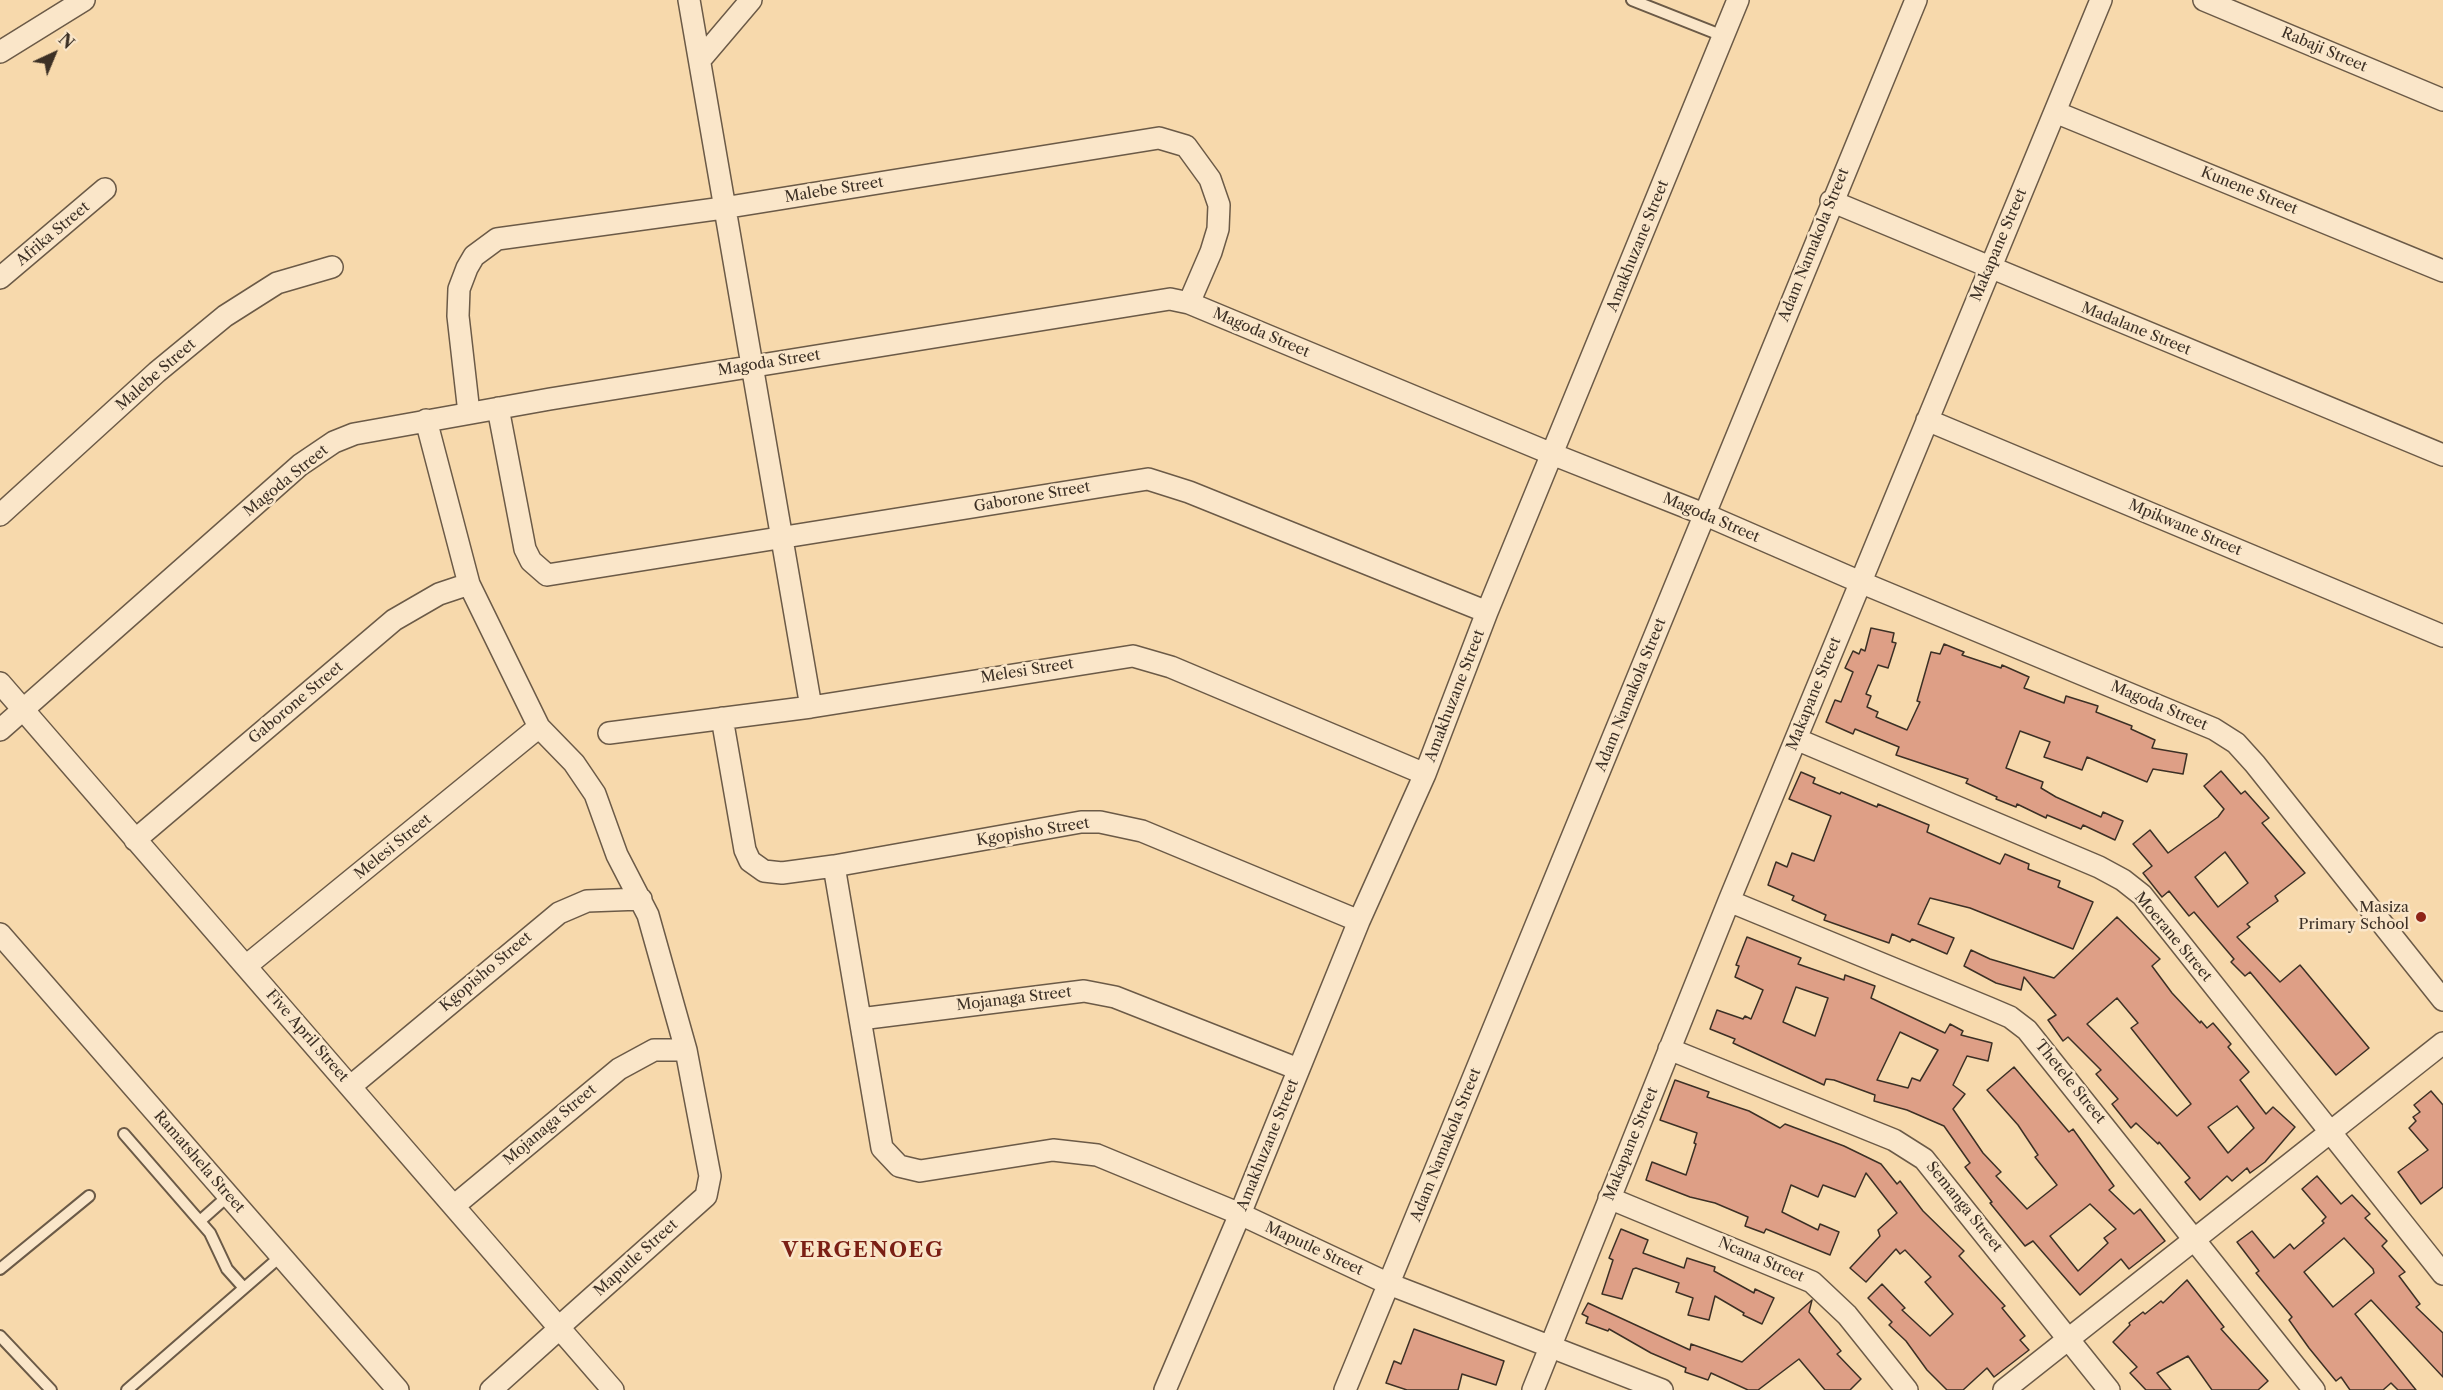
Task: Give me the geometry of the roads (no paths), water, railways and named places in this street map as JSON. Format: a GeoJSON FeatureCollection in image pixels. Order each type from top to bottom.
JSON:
{"type":"FeatureCollection","features":[{"type":"Feature","properties":{"kind":"street"},"geometry":{"type":"LineString","coordinates":[[0,52],[84,0]]}},
{"type":"Feature","properties":{"kind":"street"},"geometry":{"type":"LineString","coordinates":[[689,0],[723,208],[811,707]]}},
{"type":"Feature","properties":{"kind":"street"},"geometry":{"type":"LineString","coordinates":[[700,60],[751,0]]}},
{"type":"Feature","properties":{"kind":"street","name":"Amakhuzane Street"},"geometry":{"type":"LineString","coordinates":[[1165,1390],[1240,1214],[1359,921],[1425,774],[1487,612],[1738,0]]}},
{"type":"Feature","properties":{"kind":"street","name":"Adam Namakola Street"},"geometry":{"type":"LineString","coordinates":[[1345,1390],[1706,515],[1831,201],[1916,0]]}},
{"type":"Feature","properties":{"kind":"street","name":"Makapane Street"},"geometry":{"type":"LineString","coordinates":[[1533,1390],[1729,901],[2101,0]]}},
{"type":"Feature","properties":{"kind":"street","name":"Rabaji Street"},"geometry":{"type":"LineString","coordinates":[[2204,0],[2443,100]]}},
{"type":"Feature","properties":{"kind":"street","name":"Kunene Street"},"geometry":{"type":"LineString","coordinates":[[2055,112],[2443,271]]}},
{"type":"Feature","properties":{"kind":"street","name":"Malebe Street"},"geometry":{"type":"LineString","coordinates":[[469,413],[458,316],[459,289],[467,268],[480,249],[497,239],[723,208],[1159,138],[1186,146],[1210,179],[1219,205],[1218,229],[1211,252],[1189,303]]}},
{"type":"Feature","properties":{"kind":"street","name":"Afrika Street"},"geometry":{"type":"LineString","coordinates":[[0,278],[105,189]]}},
{"type":"Feature","properties":{"kind":"street","name":"Madalane Street"},"geometry":{"type":"LineString","coordinates":[[1831,201],[1989,269],[2443,455]]}},
{"type":"Feature","properties":{"kind":"street","name":"Malebe Street"},"geometry":{"type":"LineString","coordinates":[[0,515],[157,372],[225,316],[277,283],[332,267]]}},
{"type":"Feature","properties":{"kind":"street","name":"Magoda Street"},"geometry":{"type":"LineString","coordinates":[[0,730],[319,451],[354,435],[426,420],[1154,299],[1170,299],[1189,303],[1552,454],[1706,515],[1860,582],[2179,713],[2236,743],[2443,1000]]}},
{"type":"Feature","properties":{"kind":"street","name":"Gaborone Street"},"geometry":{"type":"LineString","coordinates":[[498,408],[525,549],[540,572],[557,575],[1148,479],[1189,492],[1487,612]]}},
{"type":"Feature","properties":{"kind":"street"},"geometry":{"type":"LineString","coordinates":[[426,420],[469,584],[539,727],[574,763],[591,786],[606,818],[617,855],[640,899],[657,942],[686,1050]]}},
{"type":"Feature","properties":{"kind":"street","name":"Mpikwane Street"},"geometry":{"type":"LineString","coordinates":[[1927,420],[2443,636]]}},
{"type":"Feature","properties":{"kind":"street","name":"Gaborone Street"},"geometry":{"type":"LineString","coordinates":[[135,840],[394,620],[439,594],[469,584]]}},
{"type":"Feature","properties":{"kind":"street","name":"Melesi Street"},"geometry":{"type":"LineString","coordinates":[[609,733],[811,707],[1133,656],[1171,667],[1425,774]]}},
{"type":"Feature","properties":{"kind":"street","name":"Five April Street"},"geometry":{"type":"LineString","coordinates":[[0,683],[455,1205],[613,1390]]}},
{"type":"Feature","properties":{"kind":"street","name":"Kgopisho Street"},"geometry":{"type":"LineString","coordinates":[[722,718],[745,850],[750,861],[764,872],[834,866],[1081,822],[1100,822],[1142,831],[1359,921]]}},
{"type":"Feature","properties":{"kind":"street","name":"Melesi Street"},"geometry":{"type":"LineString","coordinates":[[246,966],[539,727]]}},
{"type":"Feature","properties":{"kind":"street","name":"Moerane Street"},"geometry":{"type":"LineString","coordinates":[[1796,739],[2099,867],[2123,880],[2150,904],[2443,1274]]}},
{"type":"Feature","properties":{"kind":"street"},"geometry":{"type":"LineString","coordinates":[[834,866],[860,1019]]}},
{"type":"Feature","properties":{"kind":"street","name":"Kgopisho Street"},"geometry":{"type":"LineString","coordinates":[[351,1086],[559,913],[587,901],[640,899]]}},
{"type":"Feature","properties":{"kind":"street","name":"Thetele Street"},"geometry":{"type":"LineString","coordinates":[[1729,901],[2010,1017],[2042,1047],[2314,1390]]}},
{"type":"Feature","properties":{"kind":"street","name":"Ramatshela Street"},"geometry":{"type":"LineString","coordinates":[[0,934],[398,1390]]}},
{"type":"Feature","properties":{"kind":"street","name":"Mojanaga Street"},"geometry":{"type":"LineString","coordinates":[[860,1019],[1084,991],[1115,997],[1298,1069]]}},
{"type":"Feature","properties":{"kind":"street","name":"Maputle Street"},"geometry":{"type":"LineString","coordinates":[[860,1019],[882,1148],[899,1166],[920,1171],[1053,1150],[1074,1150],[1116,1162],[1240,1214],[1389,1284],[1662,1390]]}},
{"type":"Feature","properties":{"kind":"street"},"geometry":{"type":"LineString","coordinates":[[2004,1390],[2443,1043]]}},
{"type":"Feature","properties":{"kind":"street","name":"Semanga Street"},"geometry":{"type":"LineString","coordinates":[[1669,1049],[1911,1149],[1936,1171],[2109,1390]]}},
{"type":"Feature","properties":{"kind":"street","name":"Mojanaga Street"},"geometry":{"type":"LineString","coordinates":[[455,1205],[619,1069],[654,1050],[686,1050]]}},
{"type":"Feature","properties":{"kind":"street","name":"Maputle Street"},"geometry":{"type":"LineString","coordinates":[[491,1390],[706,1196],[710,1187],[706,1152],[686,1050]]}},
{"type":"Feature","properties":{"kind":"street","name":"Ncana Street"},"geometry":{"type":"LineString","coordinates":[[1610,1198],[1812,1282],[1836,1303],[1907,1390]]}},
{"type":"Feature","properties":{"kind":"lane"},"geometry":{"type":"LineString","coordinates":[[1632,0],[1724,36]]}},
{"type":"Feature","properties":{"kind":"lane"},"geometry":{"type":"LineString","coordinates":[[124,1134],[210,1233],[227,1269],[244,1288]]}},
{"type":"Feature","properties":{"kind":"lane"},"geometry":{"type":"LineString","coordinates":[[0,1269],[89,1196]]}},
{"type":"Feature","properties":{"kind":"lane"},"geometry":{"type":"LineString","coordinates":[[200,1221],[228,1196]]}},
{"type":"Feature","properties":{"kind":"lane"},"geometry":{"type":"LineString","coordinates":[[127,1390],[281,1256]]}},
{"type":"Feature","properties":{"kind":"lane"},"geometry":{"type":"LineString","coordinates":[[0,1336],[51,1390]]}},
{"type":"Feature","properties":{"kind":"place","name":"Masiza Primary School"},"geometry":{"type":"Point","coordinates":[2421,917]}},
{"type":"Feature","properties":{"kind":"district","name":"VERGENOEG"},"geometry":{"type":"Point","coordinates":[863,1251]}}]}
